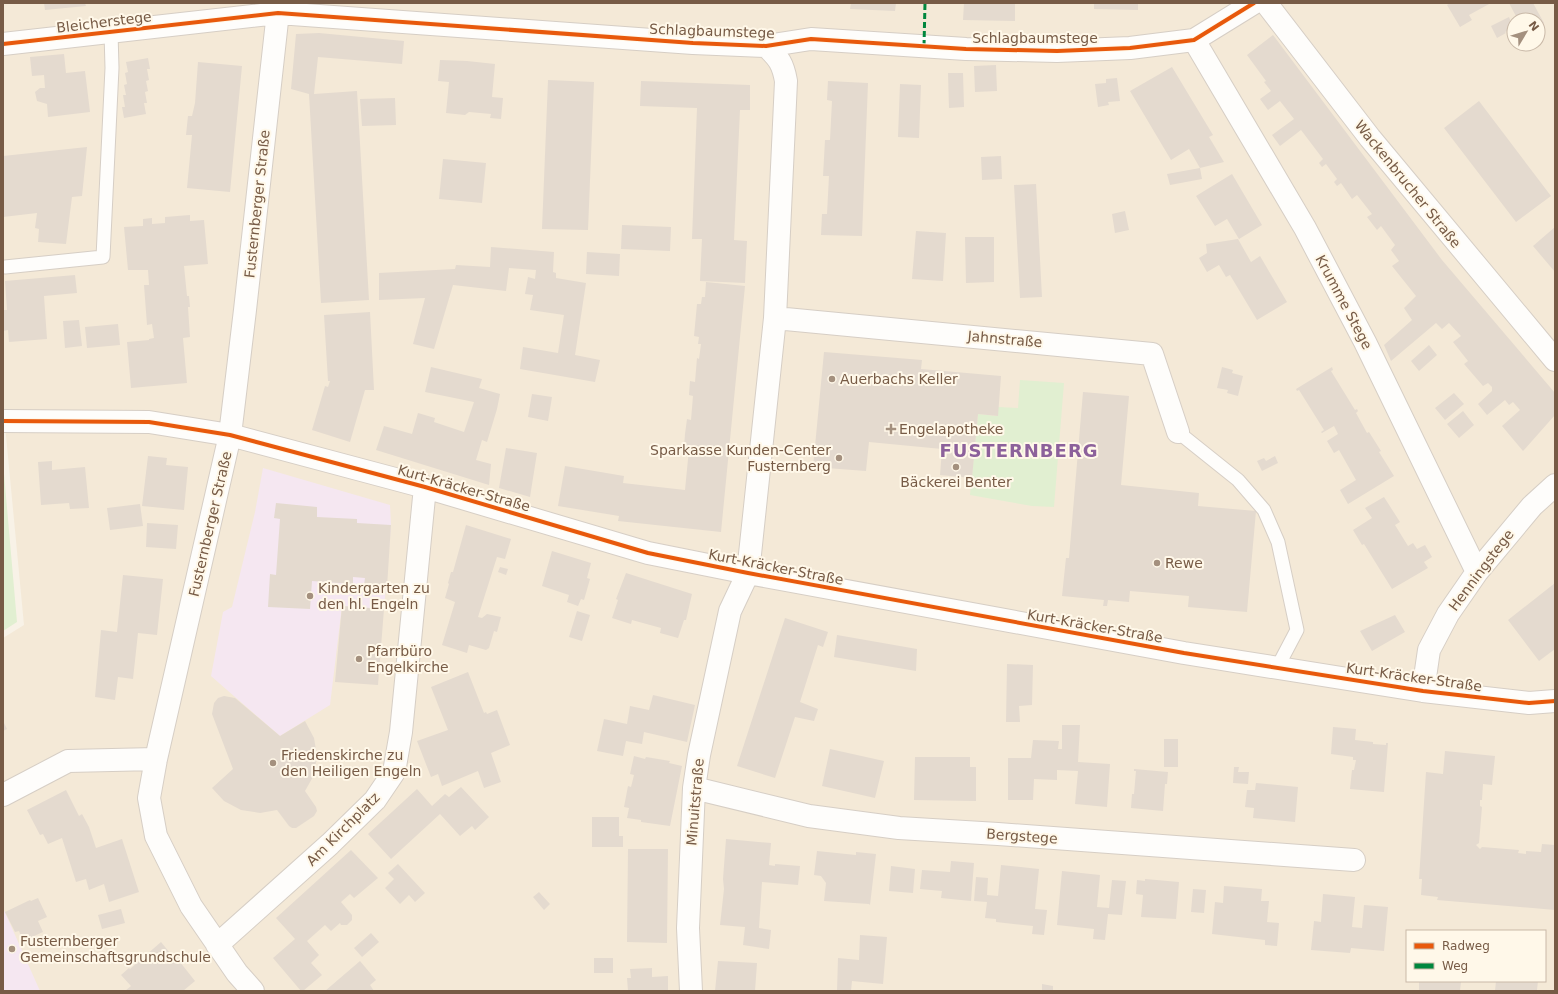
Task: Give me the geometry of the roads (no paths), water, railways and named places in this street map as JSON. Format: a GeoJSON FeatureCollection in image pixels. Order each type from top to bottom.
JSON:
{"type":"FeatureCollection","features":[{"type":"Feature","properties":{"kind":"street","name":"Schlagbaumstege"},"geometry":{"type":"LineString","coordinates":[[279,8],[685,43],[766,46],[811,40],[1057,51],[1130,48],[1194,40],[1254,3]]}},
{"type":"Feature","properties":{"kind":"street","name":"Wackenbrucher Straße"},"geometry":{"type":"LineString","coordinates":[[1266,3],[1375,144],[1555,360]]}},
{"type":"Feature","properties":{"kind":"street","name":"Bleicherstege"},"geometry":{"type":"LineString","coordinates":[[3,44],[112,32],[279,8]]}},
{"type":"Feature","properties":{"kind":"street","name":"Fusternberger Straße"},"geometry":{"type":"LineString","coordinates":[[253,991],[237,973],[191,906],[156,836],[150,798],[156,759],[230,434],[279,8]]}},
{"type":"Feature","properties":{"kind":"street","name":"Krumme Stege"},"geometry":{"type":"LineString","coordinates":[[1194,40],[1305,228],[1365,342],[1477,572]]}},
{"type":"Feature","properties":{"kind":"street"},"geometry":{"type":"LineString","coordinates":[[748,573],[775,318],[786,81],[784,68],[778,57],[766,46]]}},
{"type":"Feature","properties":{"kind":"street","name":"Jahnstraße"},"geometry":{"type":"LineString","coordinates":[[775,318],[1152,354],[1178,432]]}},
{"type":"Feature","properties":{"kind":"street","name":"Kurt-Kräcker-Straße"},"geometry":{"type":"LineString","coordinates":[[3,421],[149,422],[230,434],[425,487],[648,553],[1169,651],[1423,691],[1529,703],[1555,701]]}},
{"type":"Feature","properties":{"kind":"street","name":"Henningstege"},"geometry":{"type":"LineString","coordinates":[[1423,691],[1429,650],[1448,614],[1477,572],[1532,506],[1555,485]]}},
{"type":"Feature","properties":{"kind":"street","name":"Am Kirchplatz"},"geometry":{"type":"LineString","coordinates":[[217,945],[324,849],[375,800],[394,772],[401,732],[425,487]]}},
{"type":"Feature","properties":{"kind":"street","name":"Minuitstraße"},"geometry":{"type":"LineString","coordinates":[[691,991],[688,928],[694,788],[699,755],[730,611],[748,573]]}},
{"type":"Feature","properties":{"kind":"street"},"geometry":{"type":"LineString","coordinates":[[3,795],[68,761],[156,759]]}},
{"type":"Feature","properties":{"kind":"street","name":"Bergstege"},"geometry":{"type":"LineString","coordinates":[[694,788],[808,816],[899,828],[1354,860]]}},
{"type":"Feature","properties":{"kind":"lane"},"geometry":{"type":"LineString","coordinates":[[5,266],[103,257],[112,68],[112,32]]}},
{"type":"Feature","properties":{"kind":"lane"},"geometry":{"type":"LineString","coordinates":[[1178,432],[1238,480],[1264,510],[1278,542],[1297,630],[1277,668]]}},
{"type":"Feature","properties":{"kind":"place","name":"Auerbachs Keller"},"geometry":{"type":"Point","coordinates":[832,379]}},
{"type":"Feature","properties":{"kind":"place","name":"Engelapotheke"},"geometry":{"type":"Point","coordinates":[891,429]}},
{"type":"Feature","properties":{"kind":"place","name":"Sparkasse Kunden-Center Fusternberg"},"geometry":{"type":"Point","coordinates":[839,458]}},
{"type":"Feature","properties":{"kind":"place","name":"Bäckerei Benter"},"geometry":{"type":"Point","coordinates":[956,467]}},
{"type":"Feature","properties":{"kind":"place","name":"Rewe"},"geometry":{"type":"Point","coordinates":[1157,563]}},
{"type":"Feature","properties":{"kind":"place","name":"Kindergarten zu den hl. Engeln"},"geometry":{"type":"Point","coordinates":[310,596]}},
{"type":"Feature","properties":{"kind":"place","name":"Pfarrbüro Engelkirche"},"geometry":{"type":"Point","coordinates":[359,659]}},
{"type":"Feature","properties":{"kind":"place","name":"Friedenskirche zu den Heiligen Engeln"},"geometry":{"type":"Point","coordinates":[273,763]}},
{"type":"Feature","properties":{"kind":"place","name":"Fusternberger Gemeinschaftsgrundschule"},"geometry":{"type":"Point","coordinates":[12,949]}},
{"type":"Feature","properties":{"kind":"district","name":"FUSTERNBERG"},"geometry":{"type":"Point","coordinates":[1019,450]}}]}
